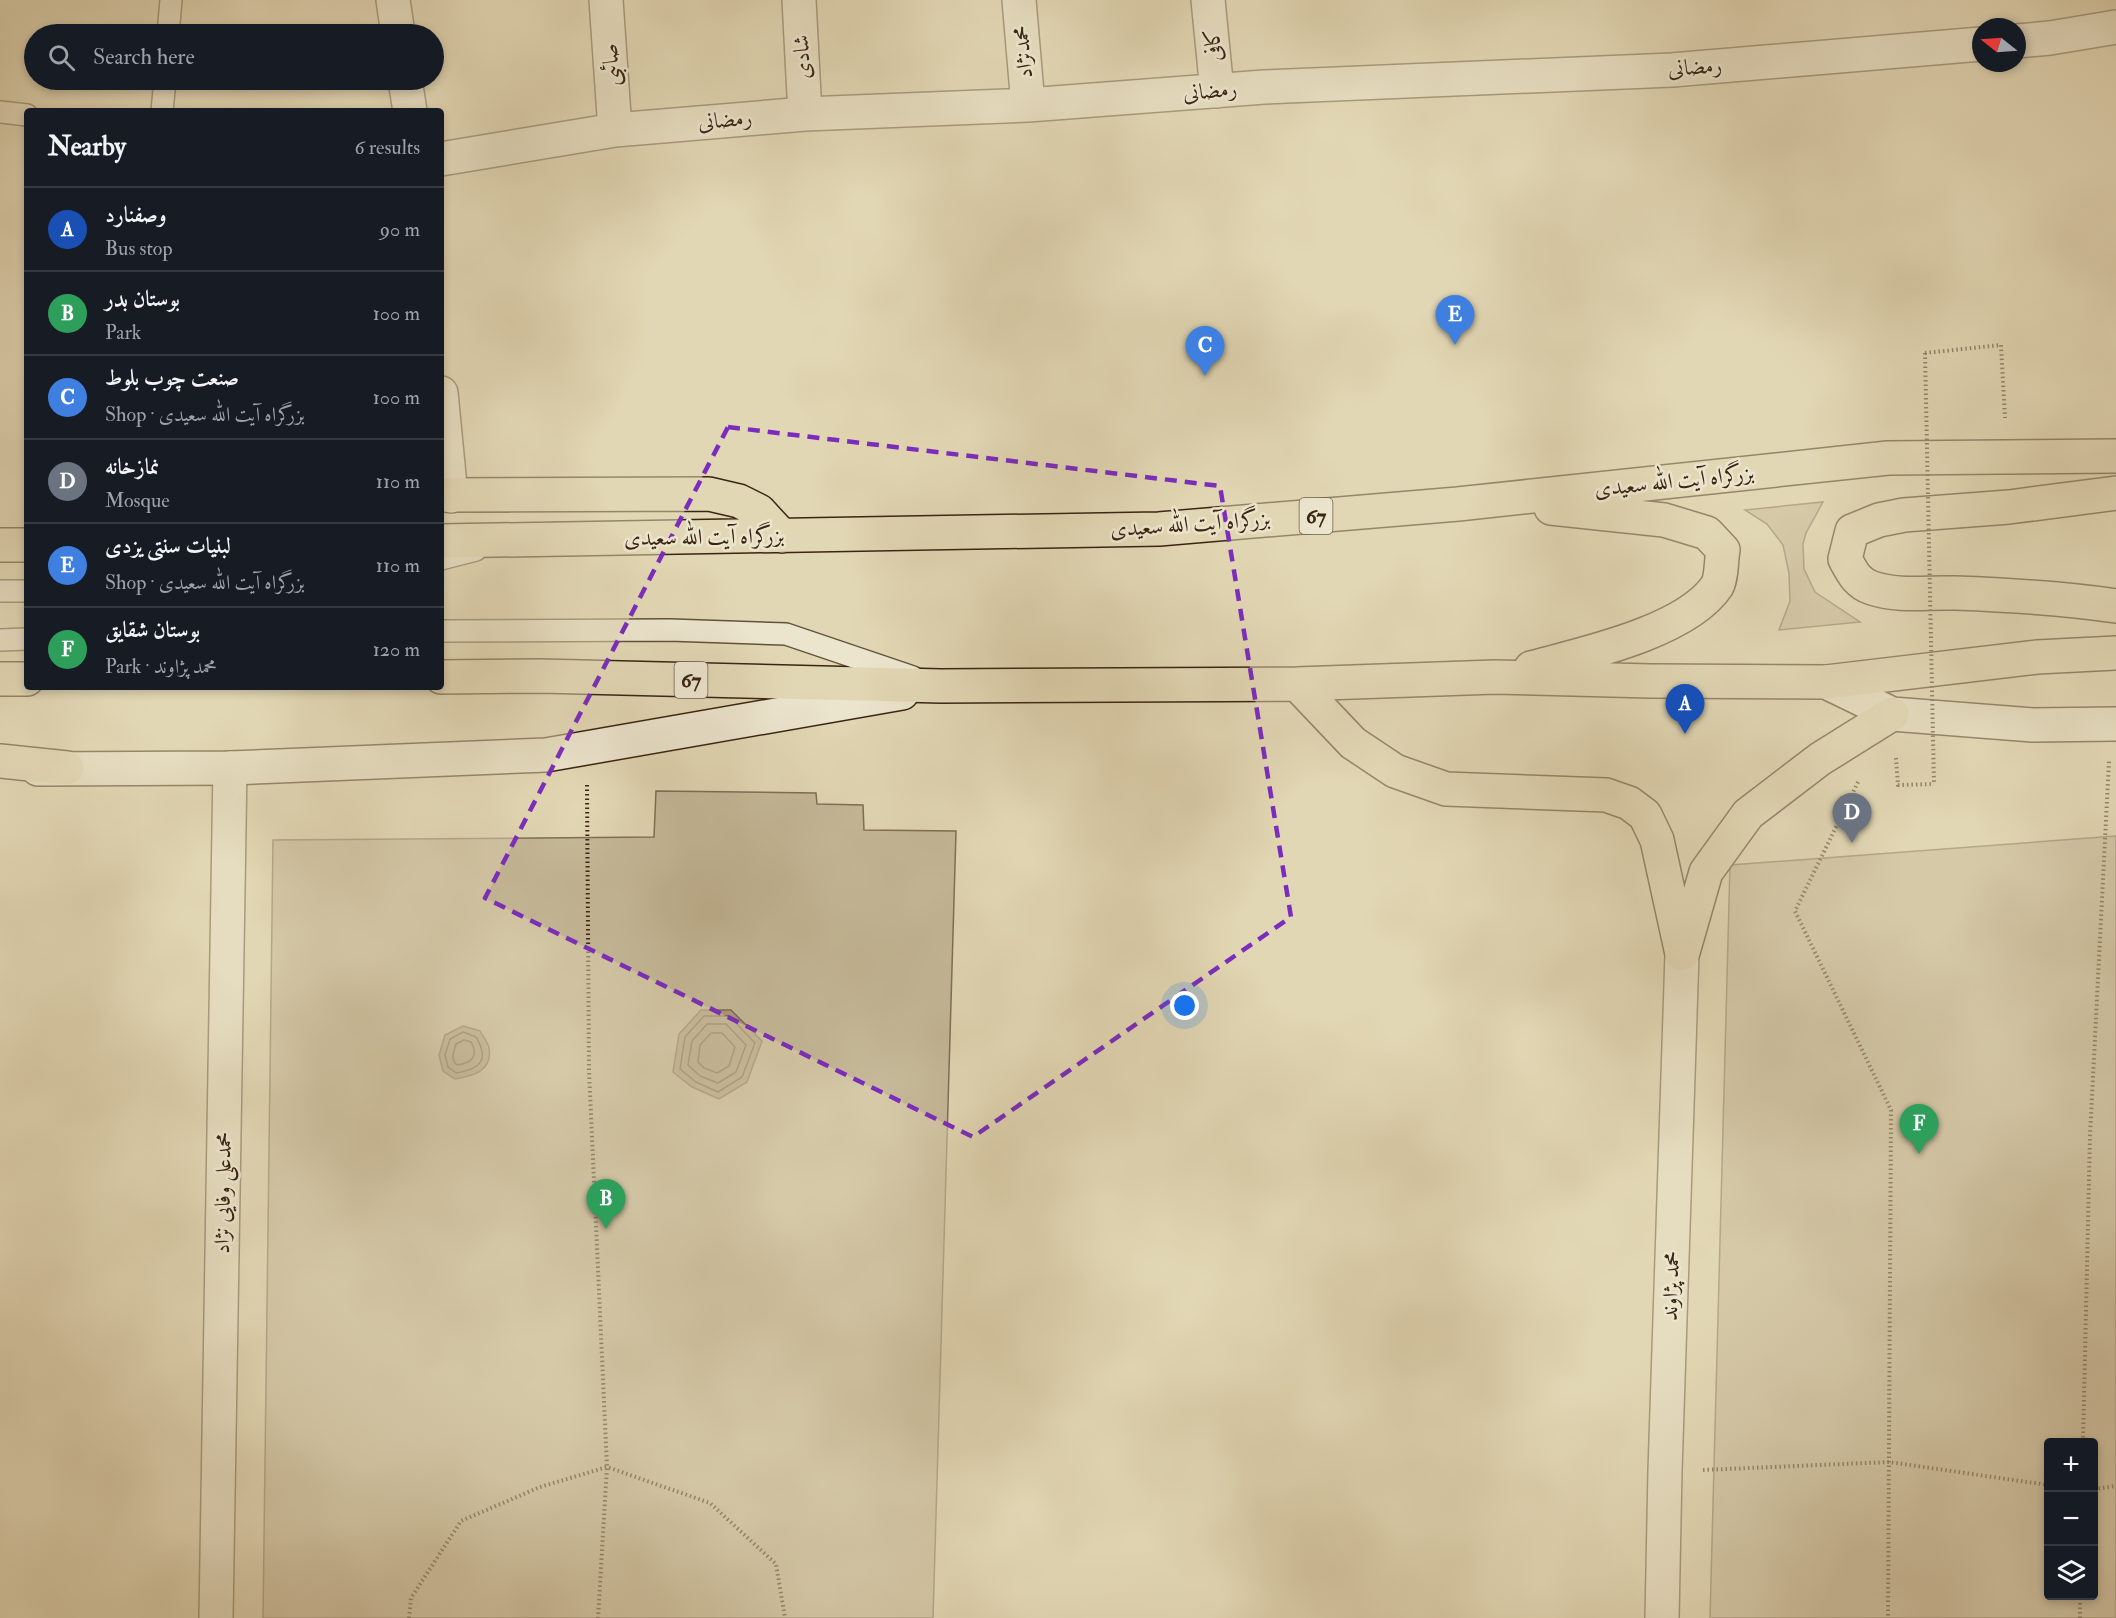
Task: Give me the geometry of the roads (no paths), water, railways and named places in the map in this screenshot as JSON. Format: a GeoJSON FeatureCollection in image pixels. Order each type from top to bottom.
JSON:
{"type":"FeatureCollection","features":[{"type":"Feature","properties":{"kind":"highway","name":"بزرگراه آیت الله سعیدی"},"geometry":{"type":"LineString","coordinates":[[444,541],[1159,529],[1458,504],[1888,458],[2116,456]]}},
{"type":"Feature","properties":{"kind":"highway"},"geometry":{"type":"LineString","coordinates":[[2116,493],[2009,507],[1904,515],[1879,520],[1852,531],[1845,559],[1856,579],[1870,588],[1899,594],[1997,595],[2074,600],[2116,606]]}},
{"type":"Feature","properties":{"kind":"highway"},"geometry":{"type":"LineString","coordinates":[[446,495],[709,494],[739,501],[759,511],[782,536]]}},
{"type":"Feature","properties":{"kind":"highway"},"geometry":{"type":"LineString","coordinates":[[1458,504],[1568,509],[1664,520],[1707,533],[1723,550],[1718,584],[1697,607],[1624,643],[1495,677]]}},
{"type":"Feature","properties":{"kind":"highway"},"geometry":{"type":"LineString","coordinates":[[0,545],[24,545]]}},
{"type":"Feature","properties":{"kind":"highway","name":"67"},"geometry":{"type":"LineString","coordinates":[[444,677],[540,676],[941,686],[1297,684],[1495,677],[1826,682],[2037,657],[2116,653]]}},
{"type":"Feature","properties":{"kind":"highway"},"geometry":{"type":"LineString","coordinates":[[0,679],[24,679]]}},
{"type":"Feature","properties":{"kind":"highway"},"geometry":{"type":"LineString","coordinates":[[1297,684],[1353,743],[1395,771],[1446,789],[1606,795],[1629,803],[1645,815],[1657,840],[1682,954]]}},
{"type":"Feature","properties":{"kind":"highway"},"geometry":{"type":"LineString","coordinates":[[1682,954],[1706,872],[1748,814],[1820,759],[1892,714]]}},
{"type":"Feature","properties":{"kind":"highway"},"geometry":{"type":"LineString","coordinates":[[0,761],[67,768]]}},
{"type":"Feature","properties":{"kind":"street"},"geometry":{"type":"LineString","coordinates":[[393,0],[397,24]]}},
{"type":"Feature","properties":{"kind":"street","name":"صائبی"},"geometry":{"type":"LineString","coordinates":[[606,0],[615,130]]}},
{"type":"Feature","properties":{"kind":"street","name":"شادی"},"geometry":{"type":"LineString","coordinates":[[799,0],[805,114]]}},
{"type":"Feature","properties":{"kind":"street","name":"محمدنژاد"},"geometry":{"type":"LineString","coordinates":[[1019,0],[1028,105]]}},
{"type":"Feature","properties":{"kind":"street","name":"کافی"},"geometry":{"type":"LineString","coordinates":[[1208,0],[1217,91]]}},
{"type":"Feature","properties":{"kind":"street"},"geometry":{"type":"LineString","coordinates":[[2026,40],[2116,27]]}},
{"type":"Feature","properties":{"kind":"street","name":"رمضانی"},"geometry":{"type":"LineString","coordinates":[[444,158],[615,130],[805,114],[1028,105],[1264,87],[1672,70],[1972,45]]}},
{"type":"Feature","properties":{"kind":"street"},"geometry":{"type":"LineString","coordinates":[[407,90],[410,108]]}},
{"type":"Feature","properties":{"kind":"street"},"geometry":{"type":"LineString","coordinates":[[444,454],[446,495]]}},
{"type":"Feature","properties":{"kind":"street"},"geometry":{"type":"LineString","coordinates":[[1826,682],[1892,714],[2033,725],[2114,724]]}},
{"type":"Feature","properties":{"kind":"street"},"geometry":{"type":"LineString","coordinates":[[0,770],[230,768],[546,754],[941,686]]}},
{"type":"Feature","properties":{"kind":"street","name":"محمدعلی وفایی نژاد"},"geometry":{"type":"LineString","coordinates":[[216,1618],[230,768]]}},
{"type":"Feature","properties":{"kind":"street","name":"محمد پژاوند"},"geometry":{"type":"LineString","coordinates":[[1662,1618],[1682,954]]}},
{"type":"Feature","properties":{"kind":"lane"},"geometry":{"type":"LineString","coordinates":[[169,24],[171,0]]}},
{"type":"Feature","properties":{"kind":"lane"},"geometry":{"type":"LineString","coordinates":[[162,108],[164,90]]}},
{"type":"Feature","properties":{"kind":"lane"},"geometry":{"type":"LineString","coordinates":[[0,112],[24,115]]}},
{"type":"Feature","properties":{"kind":"lane"},"geometry":{"type":"LineString","coordinates":[[444,558],[514,540]]}},
{"type":"Feature","properties":{"kind":"lane"},"geometry":{"type":"LineString","coordinates":[[0,591],[24,591]]}},
{"type":"Feature","properties":{"kind":"lane"},"geometry":{"type":"LineString","coordinates":[[444,631],[670,630],[786,634],[941,686]]}},
{"type":"Feature","properties":{"kind":"lane"},"geometry":{"type":"LineString","coordinates":[[0,640],[24,639]]}},
{"type":"Feature","properties":{"kind":"water"},"geometry":{"type":"Polygon","coordinates":[[[701,1010],[731,1010],[762,1041],[747,1082],[719,1099],[692,1087],[673,1072],[679,1034],[701,1010]]]}},
{"type":"Feature","properties":{"kind":"water"},"geometry":{"type":"Polygon","coordinates":[[[463,1026],[480,1031],[488,1046],[488,1063],[474,1074],[455,1079],[443,1071],[439,1055],[445,1035],[463,1026]]]}},
{"type":"Feature","properties":{"kind":"place","name":"لبنیات سنتی یزدی"},"geometry":{"type":"Point","coordinates":[1455,345]}},
{"type":"Feature","properties":{"kind":"place","name":"صنعت چوب بلوط"},"geometry":{"type":"Point","coordinates":[1205,376]}},
{"type":"Feature","properties":{"kind":"place","name":"وصفنارد"},"geometry":{"type":"Point","coordinates":[1685,734]}},
{"type":"Feature","properties":{"kind":"place","name":"نمازخانه"},"geometry":{"type":"Point","coordinates":[1852,843]}},
{"type":"Feature","properties":{"kind":"place","name":"بوستان شقایق"},"geometry":{"type":"Point","coordinates":[1919,1154]}},
{"type":"Feature","properties":{"kind":"place","name":"بوستان بدر"},"geometry":{"type":"Point","coordinates":[606,1229]}}]}
